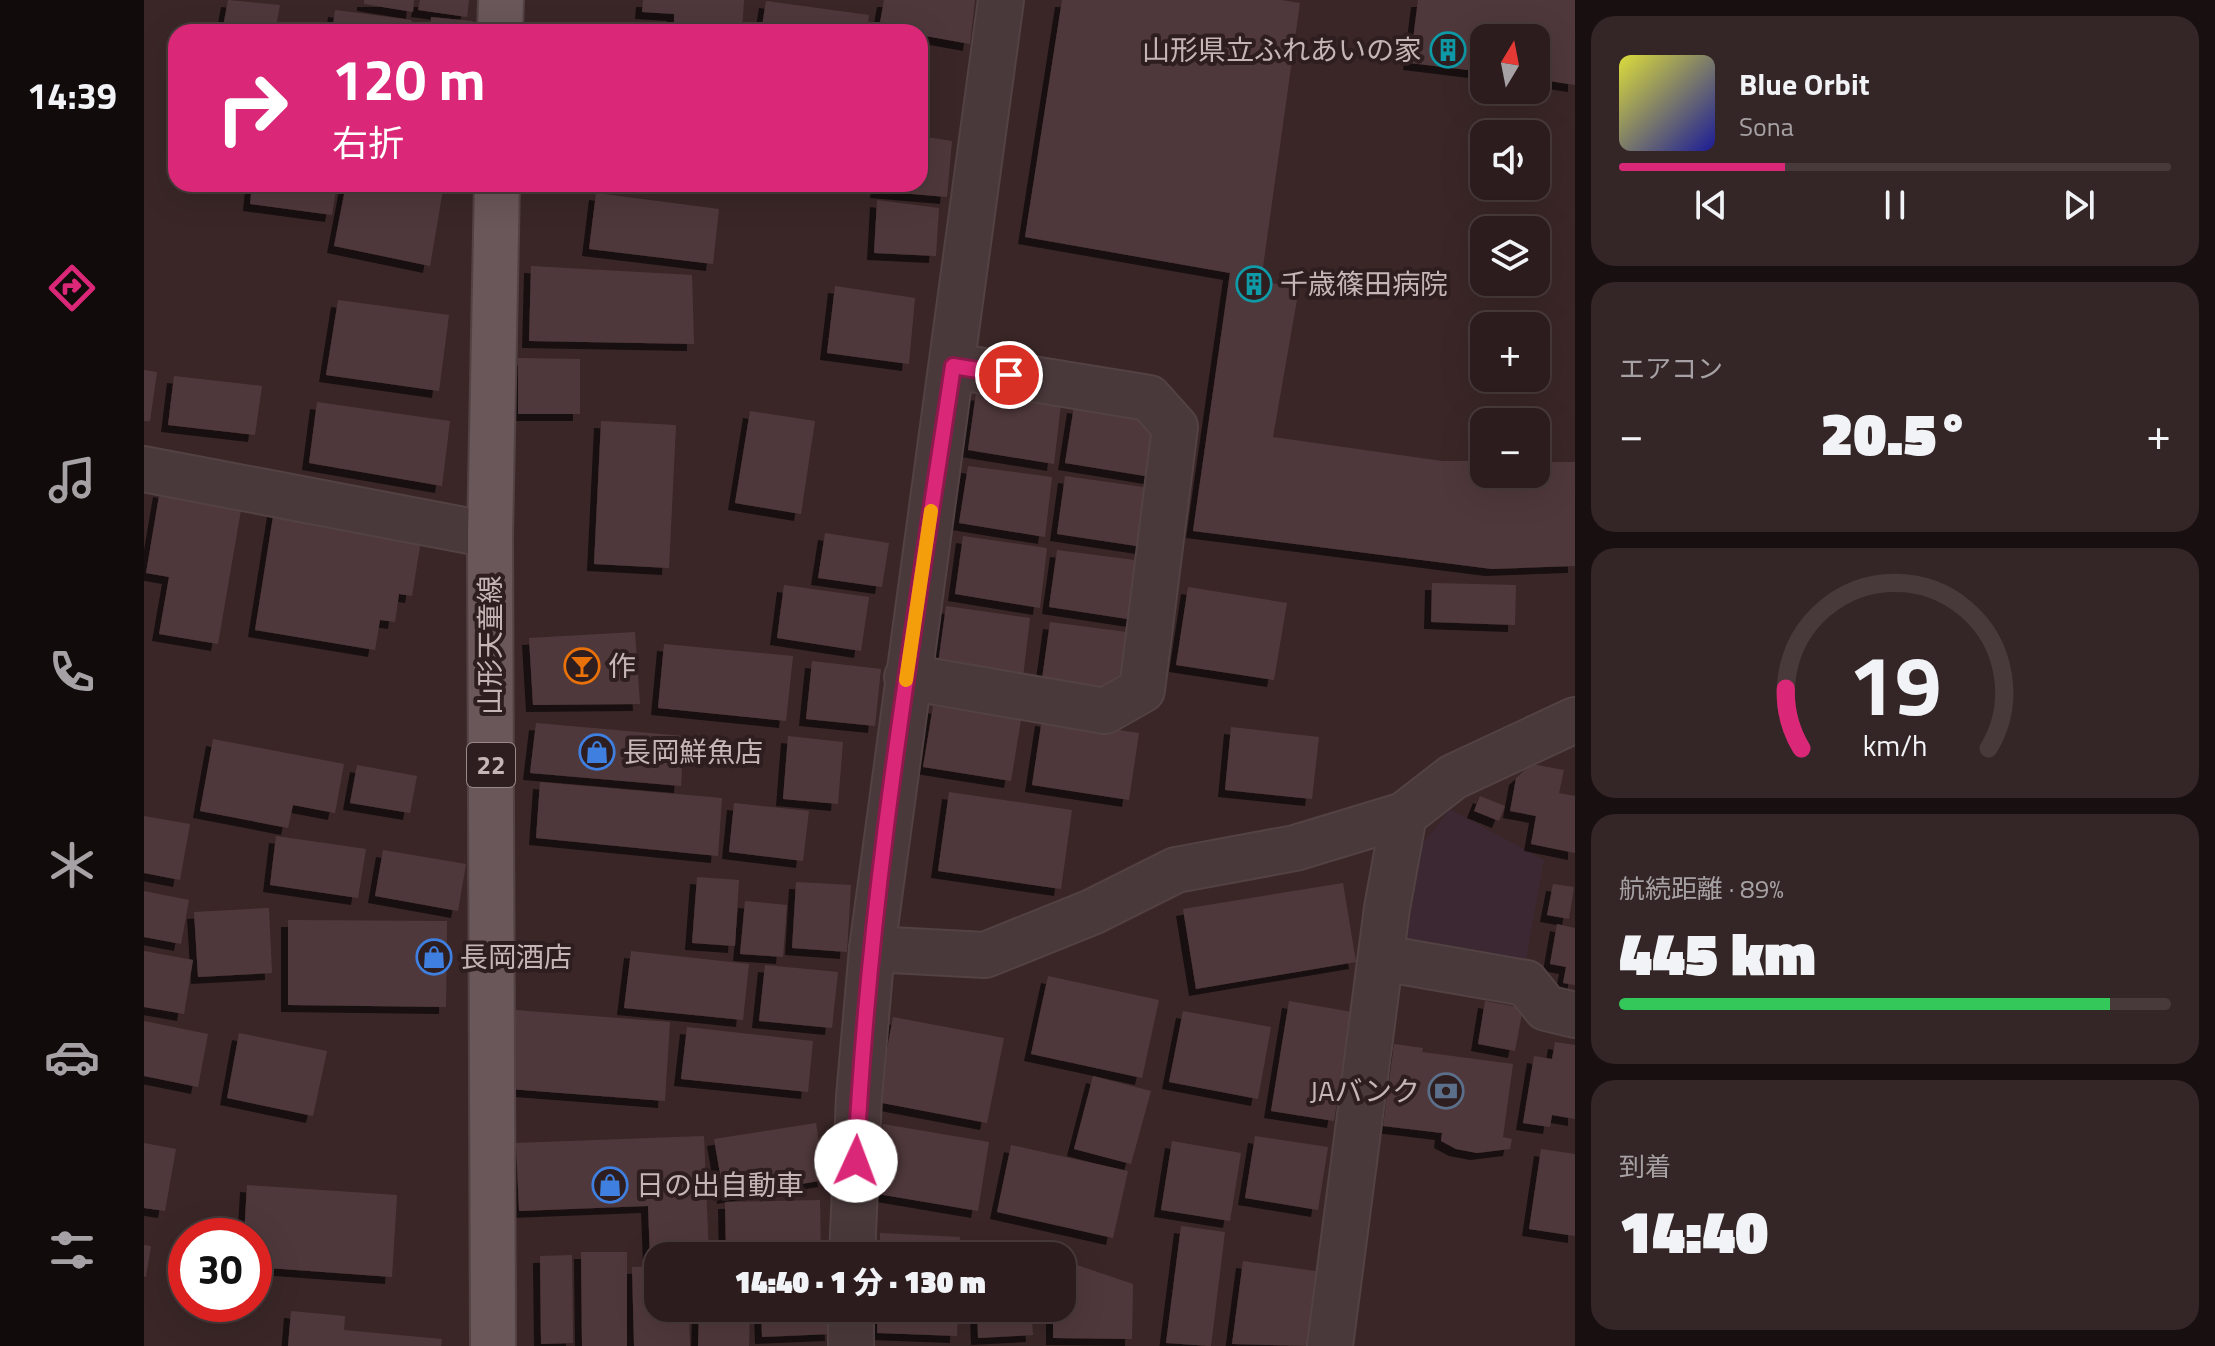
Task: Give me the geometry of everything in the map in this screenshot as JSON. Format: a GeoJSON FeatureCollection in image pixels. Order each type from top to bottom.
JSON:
{"type":"FeatureCollection","features":[{"type":"Feature","properties":{"kind":"main road"},"geometry":{"type":"LineString","coordinates":[[500,24],[501,0]]}},
{"type":"Feature","properties":{"kind":"main road","name":"山形天童線"},"geometry":{"type":"LineString","coordinates":[[493,1346],[490,535],[497,192]]}},
{"type":"Feature","properties":{"kind":"street"},"geometry":{"type":"LineString","coordinates":[[853,1242],[859,1097],[872,949],[1001,0]]}},
{"type":"Feature","properties":{"kind":"street"},"geometry":{"type":"LineString","coordinates":[[907,677],[1105,711],[1142,690],[1175,427],[1149,398],[953,366]]}},
{"type":"Feature","properties":{"kind":"street"},"geometry":{"type":"LineString","coordinates":[[144,469],[490,535]]}},
{"type":"Feature","properties":{"kind":"street"},"geometry":{"type":"LineString","coordinates":[[872,949],[985,955],[1092,912],[1176,870],[1295,848],[1404,815],[1453,777],[1575,720]]}},
{"type":"Feature","properties":{"kind":"street"},"geometry":{"type":"LineString","coordinates":[[1330,1346],[1404,815]]}},
{"type":"Feature","properties":{"kind":"street"},"geometry":{"type":"LineString","coordinates":[[1382,958],[1526,983],[1546,1008],[1575,1015]]}},
{"type":"Feature","properties":{"kind":"street"},"geometry":{"type":"LineString","coordinates":[[851,1322],[851,1346]]}},
{"type":"Feature","properties":{"kind":"shaded area"},"geometry":{"type":"Polygon","coordinates":[[[1450,809],[1544,860],[1526,961],[1401,937],[1416,852],[1450,809]]]}},
{"type":"Feature","properties":{"kind":"building"},"geometry":{"type":"Polygon","coordinates":[[[228,0],[280,5],[276,24],[224,24],[228,0]]]}},
{"type":"Feature","properties":{"kind":"building"},"geometry":{"type":"Polygon","coordinates":[[[364,0],[414,0],[413,12],[364,4],[364,0]]]}},
{"type":"Feature","properties":{"kind":"building"},"geometry":{"type":"Polygon","coordinates":[[[420,0],[469,0],[467,17],[418,10],[420,0]]]}},
{"type":"Feature","properties":{"kind":"building"},"geometry":{"type":"Polygon","coordinates":[[[643,0],[744,0],[742,24],[674,24],[674,14],[642,12],[643,0]]]}},
{"type":"Feature","properties":{"kind":"building"},"geometry":{"type":"Polygon","coordinates":[[[884,0],[975,0],[970,44],[928,36],[928,24],[880,24],[884,0]]]}},
{"type":"Feature","properties":{"kind":"building","name":"千歳篠田病院"},"geometry":{"type":"Polygon","coordinates":[[[1062,0],[1281,0],[1300,3],[1261,281],[1299,288],[1273,437],[1442,461],[1470,461],[1470,488],[1550,488],[1550,462],[1575,462],[1575,566],[1492,569],[1193,531],[1230,273],[1025,237],[1062,0]]]}},
{"type":"Feature","properties":{"kind":"building","name":"山形県立ふれあいの家"},"geometry":{"type":"Polygon","coordinates":[[[1418,0],[1575,0],[1575,85],[1550,81],[1550,24],[1470,24],[1470,70],[1410,63],[1418,0]]]}},
{"type":"Feature","properties":{"kind":"building"},"geometry":{"type":"Polygon","coordinates":[[[766,1],[869,15],[868,24],[762,24],[766,1]]]}},
{"type":"Feature","properties":{"kind":"building"},"geometry":{"type":"Polygon","coordinates":[[[335,10],[412,20],[411,24],[333,24],[335,10]]]}},
{"type":"Feature","properties":{"kind":"building"},"geometry":{"type":"Polygon","coordinates":[[[431,17],[473,21],[473,24],[431,24],[431,17]]]}},
{"type":"Feature","properties":{"kind":"building"},"geometry":{"type":"Polygon","coordinates":[[[928,137],[952,141],[947,197],[889,192],[928,192],[928,137]]]}},
{"type":"Feature","properties":{"kind":"building"},"geometry":{"type":"Polygon","coordinates":[[[251,192],[336,192],[332,215],[250,204],[251,192]]]}},
{"type":"Feature","properties":{"kind":"building"},"geometry":{"type":"Polygon","coordinates":[[[344,192],[443,192],[430,266],[334,246],[344,192]]]}},
{"type":"Feature","properties":{"kind":"building"},"geometry":{"type":"Polygon","coordinates":[[[596,193],[719,209],[713,264],[589,249],[596,193]]]}},
{"type":"Feature","properties":{"kind":"building"},"geometry":{"type":"Polygon","coordinates":[[[877,200],[939,208],[936,256],[874,253],[877,200]]]}},
{"type":"Feature","properties":{"kind":"building"},"geometry":{"type":"Polygon","coordinates":[[[531,266],[692,275],[694,344],[529,341],[531,266]]]}},
{"type":"Feature","properties":{"kind":"building"},"geometry":{"type":"Polygon","coordinates":[[[835,286],[915,298],[909,364],[827,353],[835,286]]]}},
{"type":"Feature","properties":{"kind":"building"},"geometry":{"type":"Polygon","coordinates":[[[338,300],[449,315],[439,391],[326,375],[338,300]]]}},
{"type":"Feature","properties":{"kind":"building"},"geometry":{"type":"Polygon","coordinates":[[[518,358],[580,359],[580,414],[518,414],[518,358]]]}},
{"type":"Feature","properties":{"kind":"building"},"geometry":{"type":"Polygon","coordinates":[[[144,370],[157,372],[150,421],[144,421],[144,370]]]}},
{"type":"Feature","properties":{"kind":"building"},"geometry":{"type":"Polygon","coordinates":[[[174,376],[262,386],[255,435],[168,425],[174,376]]]}},
{"type":"Feature","properties":{"kind":"building"},"geometry":{"type":"Polygon","coordinates":[[[976,393],[1061,404],[1054,464],[968,450],[976,393]]]}},
{"type":"Feature","properties":{"kind":"building"},"geometry":{"type":"Polygon","coordinates":[[[317,402],[450,421],[442,486],[309,463],[317,402]]]}},
{"type":"Feature","properties":{"kind":"building"},"geometry":{"type":"Polygon","coordinates":[[[1074,406],[1158,417],[1151,477],[1065,463],[1074,406]]]}},
{"type":"Feature","properties":{"kind":"building"},"geometry":{"type":"Polygon","coordinates":[[[750,411],[815,421],[801,514],[735,503],[750,411]]]}},
{"type":"Feature","properties":{"kind":"building"},"geometry":{"type":"Polygon","coordinates":[[[601,421],[676,425],[669,568],[594,564],[601,421]]]}},
{"type":"Feature","properties":{"kind":"building"},"geometry":{"type":"Polygon","coordinates":[[[968,466],[1052,477],[1045,537],[959,523],[968,466]]]}},
{"type":"Feature","properties":{"kind":"building"},"geometry":{"type":"Polygon","coordinates":[[[1065,476],[1150,488],[1143,547],[1057,534],[1065,476]]]}},
{"type":"Feature","properties":{"kind":"building"},"geometry":{"type":"Polygon","coordinates":[[[160,490],[242,504],[218,644],[159,634],[169,577],[146,573],[160,490]]]}},
{"type":"Feature","properties":{"kind":"building"},"geometry":{"type":"Polygon","coordinates":[[[274,510],[422,534],[412,596],[399,594],[395,622],[380,620],[375,650],[255,630],[274,510]]]}},
{"type":"Feature","properties":{"kind":"building"},"geometry":{"type":"Polygon","coordinates":[[[825,533],[889,543],[882,587],[818,578],[825,533]]]}},
{"type":"Feature","properties":{"kind":"building"},"geometry":{"type":"Polygon","coordinates":[[[963,536],[1047,548],[1040,608],[955,594],[963,536]]]}},
{"type":"Feature","properties":{"kind":"building"},"geometry":{"type":"Polygon","coordinates":[[[1057,550],[1142,561],[1134,620],[1049,607],[1057,550]]]}},
{"type":"Feature","properties":{"kind":"building"},"geometry":{"type":"Polygon","coordinates":[[[1432,583],[1516,585],[1515,625],[1431,622],[1432,583]]]}},
{"type":"Feature","properties":{"kind":"building"},"geometry":{"type":"Polygon","coordinates":[[[784,585],[869,597],[861,651],[777,638],[784,585]]]}},
{"type":"Feature","properties":{"kind":"building"},"geometry":{"type":"Polygon","coordinates":[[[1188,587],[1287,603],[1274,680],[1176,665],[1188,587]]]}},
{"type":"Feature","properties":{"kind":"building"},"geometry":{"type":"Polygon","coordinates":[[[946,606],[1030,618],[1023,677],[938,664],[946,606]]]}},
{"type":"Feature","properties":{"kind":"building"},"geometry":{"type":"Polygon","coordinates":[[[1050,622],[1134,633],[1127,692],[1042,679],[1050,622]]]}},
{"type":"Feature","properties":{"kind":"building"},"geometry":{"type":"Polygon","coordinates":[[[635,632],[640,704],[533,705],[529,638],[635,632]]]}},
{"type":"Feature","properties":{"kind":"building"},"geometry":{"type":"Polygon","coordinates":[[[664,644],[793,656],[786,721],[658,708],[664,644]]]}},
{"type":"Feature","properties":{"kind":"building"},"geometry":{"type":"Polygon","coordinates":[[[812,661],[881,669],[875,726],[806,719],[812,661]]]}},
{"type":"Feature","properties":{"kind":"building"},"geometry":{"type":"Polygon","coordinates":[[[933,706],[1021,720],[1011,781],[923,767],[933,706]]]}},
{"type":"Feature","properties":{"kind":"building"},"geometry":{"type":"Polygon","coordinates":[[[1042,719],[1139,733],[1129,800],[1032,785],[1042,719]]]}},
{"type":"Feature","properties":{"kind":"building"},"geometry":{"type":"Polygon","coordinates":[[[536,723],[684,736],[681,786],[530,773],[536,723]]]}},
{"type":"Feature","properties":{"kind":"building"},"geometry":{"type":"Polygon","coordinates":[[[1231,727],[1319,737],[1312,799],[1225,790],[1231,727]]]}},
{"type":"Feature","properties":{"kind":"building"},"geometry":{"type":"Polygon","coordinates":[[[788,736],[843,742],[838,804],[783,799],[788,736]]]}},
{"type":"Feature","properties":{"kind":"building"},"geometry":{"type":"Polygon","coordinates":[[[213,739],[344,764],[335,813],[293,805],[288,828],[200,811],[213,739]]]}},
{"type":"Feature","properties":{"kind":"building"},"geometry":{"type":"Polygon","coordinates":[[[1532,764],[1564,770],[1559,793],[1575,796],[1575,853],[1531,844],[1536,816],[1510,811],[1516,778],[1532,764]]]}},
{"type":"Feature","properties":{"kind":"building"},"geometry":{"type":"Polygon","coordinates":[[[357,765],[417,776],[410,813],[350,803],[357,765]]]}},
{"type":"Feature","properties":{"kind":"building"},"geometry":{"type":"Polygon","coordinates":[[[540,782],[722,798],[718,856],[536,838],[540,782]]]}},
{"type":"Feature","properties":{"kind":"building"},"geometry":{"type":"Polygon","coordinates":[[[949,792],[1072,810],[1061,889],[938,871],[949,792]]]}},
{"type":"Feature","properties":{"kind":"building"},"geometry":{"type":"Polygon","coordinates":[[[1480,796],[1505,806],[1499,821],[1474,811],[1480,796]]]}},
{"type":"Feature","properties":{"kind":"building"},"geometry":{"type":"Polygon","coordinates":[[[734,803],[809,811],[803,861],[729,852],[734,803]]]}},
{"type":"Feature","properties":{"kind":"building"},"geometry":{"type":"Polygon","coordinates":[[[144,816],[190,824],[180,880],[144,873],[144,816]]]}},
{"type":"Feature","properties":{"kind":"building"},"geometry":{"type":"Polygon","coordinates":[[[276,836],[366,849],[358,898],[270,885],[276,836]]]}},
{"type":"Feature","properties":{"kind":"building"},"geometry":{"type":"Polygon","coordinates":[[[383,850],[466,864],[458,911],[375,896],[383,850]]]}},
{"type":"Feature","properties":{"kind":"building"},"geometry":{"type":"Polygon","coordinates":[[[697,877],[739,880],[735,946],[692,943],[697,877]]]}},
{"type":"Feature","properties":{"kind":"building"},"geometry":{"type":"Polygon","coordinates":[[[796,882],[851,885],[847,952],[792,948],[796,882]]]}},
{"type":"Feature","properties":{"kind":"building"},"geometry":{"type":"Polygon","coordinates":[[[1343,883],[1356,962],[1196,989],[1183,909],[1343,883]]]}},
{"type":"Feature","properties":{"kind":"building"},"geometry":{"type":"Polygon","coordinates":[[[1553,884],[1574,887],[1569,919],[1547,915],[1553,884]]]}},
{"type":"Feature","properties":{"kind":"building"},"geometry":{"type":"Polygon","coordinates":[[[144,891],[189,900],[181,944],[144,937],[144,891]]]}},
{"type":"Feature","properties":{"kind":"building"},"geometry":{"type":"Polygon","coordinates":[[[745,901],[787,905],[783,957],[740,954],[745,901]]]}},
{"type":"Feature","properties":{"kind":"building"},"geometry":{"type":"Polygon","coordinates":[[[269,908],[272,973],[198,977],[194,912],[269,908]]]}},
{"type":"Feature","properties":{"kind":"building"},"geometry":{"type":"Polygon","coordinates":[[[288,920],[447,921],[446,1007],[288,1005],[288,920]]]}},
{"type":"Feature","properties":{"kind":"building"},"geometry":{"type":"Polygon","coordinates":[[[1557,924],[1575,928],[1575,985],[1563,983],[1566,967],[1550,964],[1557,924]]]}},
{"type":"Feature","properties":{"kind":"building"},"geometry":{"type":"Polygon","coordinates":[[[144,951],[193,960],[184,1014],[144,1007],[144,951]]]}},
{"type":"Feature","properties":{"kind":"building"},"geometry":{"type":"Polygon","coordinates":[[[631,951],[749,964],[743,1020],[624,1008],[631,951]]]}},
{"type":"Feature","properties":{"kind":"building"},"geometry":{"type":"Polygon","coordinates":[[[765,965],[838,972],[832,1028],[759,1021],[765,965]]]}},
{"type":"Feature","properties":{"kind":"building"},"geometry":{"type":"Polygon","coordinates":[[[1048,976],[1159,1000],[1142,1078],[1031,1054],[1048,976]]]}},
{"type":"Feature","properties":{"kind":"building"},"geometry":{"type":"Polygon","coordinates":[[[1289,1001],[1352,1012],[1334,1121],[1271,1111],[1289,1001]]]}},
{"type":"Feature","properties":{"kind":"building"},"geometry":{"type":"Polygon","coordinates":[[[1485,1001],[1523,1008],[1515,1051],[1478,1044],[1485,1001]]]}},
{"type":"Feature","properties":{"kind":"building"},"geometry":{"type":"Polygon","coordinates":[[[515,1010],[670,1022],[665,1101],[509,1089],[515,1010]]]}},
{"type":"Feature","properties":{"kind":"building"},"geometry":{"type":"Polygon","coordinates":[[[1183,1011],[1271,1027],[1258,1099],[1169,1082],[1183,1011]]]}},
{"type":"Feature","properties":{"kind":"building"},"geometry":{"type":"Polygon","coordinates":[[[893,1017],[1004,1038],[987,1123],[877,1102],[893,1017]]]}},
{"type":"Feature","properties":{"kind":"building"},"geometry":{"type":"Polygon","coordinates":[[[144,1021],[208,1034],[198,1087],[144,1076],[144,1021]]]}},
{"type":"Feature","properties":{"kind":"building"},"geometry":{"type":"Polygon","coordinates":[[[687,1027],[813,1041],[808,1092],[681,1079],[687,1027]]]}},
{"type":"Feature","properties":{"kind":"building"},"geometry":{"type":"Polygon","coordinates":[[[239,1033],[327,1051],[313,1116],[227,1098],[239,1033]]]}},
{"type":"Feature","properties":{"kind":"building"},"geometry":{"type":"Polygon","coordinates":[[[1555,1042],[1575,1045],[1575,1119],[1552,1115],[1550,1127],[1523,1123],[1534,1056],[1552,1059],[1555,1042]]]}},
{"type":"Feature","properties":{"kind":"building"},"geometry":{"type":"Polygon","coordinates":[[[1394,1044],[1423,1048],[1422,1052],[1513,1064],[1503,1137],[1512,1139],[1510,1149],[1477,1153],[1456,1149],[1441,1141],[1442,1133],[1383,1126],[1394,1044]]]}},
{"type":"Feature","properties":{"kind":"building"},"geometry":{"type":"Polygon","coordinates":[[[1093,1076],[1151,1091],[1131,1164],[1074,1149],[1093,1076]]]}},
{"type":"Feature","properties":{"kind":"building"},"geometry":{"type":"Polygon","coordinates":[[[816,1123],[825,1180],[724,1197],[714,1139],[816,1123]]]}},
{"type":"Feature","properties":{"kind":"building"},"geometry":{"type":"Polygon","coordinates":[[[883,1124],[989,1142],[978,1211],[872,1193],[883,1124]]]}},
{"type":"Feature","properties":{"kind":"building"},"geometry":{"type":"Polygon","coordinates":[[[704,1136],[708,1242],[649,1242],[648,1206],[519,1211],[516,1143],[704,1136]]]}},
{"type":"Feature","properties":{"kind":"building"},"geometry":{"type":"Polygon","coordinates":[[[1255,1136],[1328,1147],[1318,1210],[1245,1198],[1255,1136]]]}},
{"type":"Feature","properties":{"kind":"building"},"geometry":{"type":"Polygon","coordinates":[[[1172,1141],[1241,1153],[1230,1221],[1161,1210],[1172,1141]]]}},
{"type":"Feature","properties":{"kind":"building"},"geometry":{"type":"Polygon","coordinates":[[[144,1143],[176,1149],[165,1211],[144,1208],[144,1143]]]}},
{"type":"Feature","properties":{"kind":"building"},"geometry":{"type":"Polygon","coordinates":[[[1011,1145],[1128,1171],[1113,1238],[997,1212],[1011,1145]]]}},
{"type":"Feature","properties":{"kind":"building"},"geometry":{"type":"Polygon","coordinates":[[[1541,1149],[1575,1154],[1575,1236],[1529,1229],[1541,1149]]]}},
{"type":"Feature","properties":{"kind":"building"},"geometry":{"type":"Polygon","coordinates":[[[247,1185],[397,1195],[392,1277],[272,1268],[272,1218],[245,1218],[247,1185]]]}},
{"type":"Feature","properties":{"kind":"building"},"geometry":{"type":"Polygon","coordinates":[[[820,1200],[821,1242],[726,1242],[725,1202],[820,1200]]]}},
{"type":"Feature","properties":{"kind":"building"},"geometry":{"type":"Polygon","coordinates":[[[1181,1226],[1225,1232],[1211,1346],[1166,1343],[1181,1226]]]}},
{"type":"Feature","properties":{"kind":"building"},"geometry":{"type":"Polygon","coordinates":[[[880,1233],[960,1237],[960,1242],[880,1242],[880,1233]]]}},
{"type":"Feature","properties":{"kind":"building"},"geometry":{"type":"Polygon","coordinates":[[[144,1245],[151,1246],[146,1277],[144,1276],[144,1245]]]}},
{"type":"Feature","properties":{"kind":"building"},"geometry":{"type":"Polygon","coordinates":[[[581,1252],[627,1252],[627,1346],[582,1346],[581,1252]]]}},
{"type":"Feature","properties":{"kind":"building"},"geometry":{"type":"Polygon","coordinates":[[[572,1255],[573,1343],[541,1344],[540,1256],[572,1255]]]}},
{"type":"Feature","properties":{"kind":"building"},"geometry":{"type":"Polygon","coordinates":[[[1243,1261],[1322,1272],[1312,1346],[1232,1344],[1243,1261]]]}},
{"type":"Feature","properties":{"kind":"building"},"geometry":{"type":"Polygon","coordinates":[[[1076,1265],[1133,1284],[1132,1339],[1053,1338],[1053,1322],[1076,1322],[1076,1265]]]}},
{"type":"Feature","properties":{"kind":"building"},"geometry":{"type":"Polygon","coordinates":[[[632,1267],[644,1267],[644,1322],[689,1322],[690,1346],[634,1346],[632,1267]]]}},
{"type":"Feature","properties":{"kind":"building"},"geometry":{"type":"Polygon","coordinates":[[[291,1311],[345,1316],[344,1330],[442,1339],[441,1346],[288,1346],[291,1311]]]}},
{"type":"Feature","properties":{"kind":"building"},"geometry":{"type":"Polygon","coordinates":[[[699,1322],[750,1322],[749,1346],[698,1346],[699,1322]]]}},
{"type":"Feature","properties":{"kind":"building"},"geometry":{"type":"Polygon","coordinates":[[[761,1322],[832,1322],[832,1334],[762,1337],[761,1322]]]}},
{"type":"Feature","properties":{"kind":"building"},"geometry":{"type":"Polygon","coordinates":[[[877,1322],[958,1322],[957,1336],[877,1333],[877,1322]]]}},
{"type":"Feature","properties":{"kind":"building"},"geometry":{"type":"Polygon","coordinates":[[[977,1322],[1032,1322],[1033,1335],[978,1338],[977,1322]]]}},
{"type":"Feature","properties":{"kind":"slow traffic"},"geometry":{"type":"LineString","coordinates":[[906,680],[931,511]]}},
{"type":"Feature","properties":{"kind":"place","name":"山形県立ふれあいの家"},"geometry":{"type":"Point","coordinates":[1448,50]}},
{"type":"Feature","properties":{"kind":"place","name":"千歳篠田病院"},"geometry":{"type":"Point","coordinates":[1254,284]}},
{"type":"Feature","properties":{"kind":"place","name":"作"},"geometry":{"type":"Point","coordinates":[582,666]}},
{"type":"Feature","properties":{"kind":"place","name":"長岡鮮魚店"},"geometry":{"type":"Point","coordinates":[597,752]}},
{"type":"Feature","properties":{"kind":"place","name":"長岡酒店"},"geometry":{"type":"Point","coordinates":[434,957]}},
{"type":"Feature","properties":{"kind":"place","name":"JAバンク"},"geometry":{"type":"Point","coordinates":[1446,1091]}},
{"type":"Feature","properties":{"kind":"place","name":"日の出自動車"},"geometry":{"type":"Point","coordinates":[610,1185]}},
{"type":"Feature","properties":{"kind":"route"},"geometry":{"type":"LineString","coordinates":[[856,1161],[872,949],[907,677],[953,366],[1009,375]]}}]}
